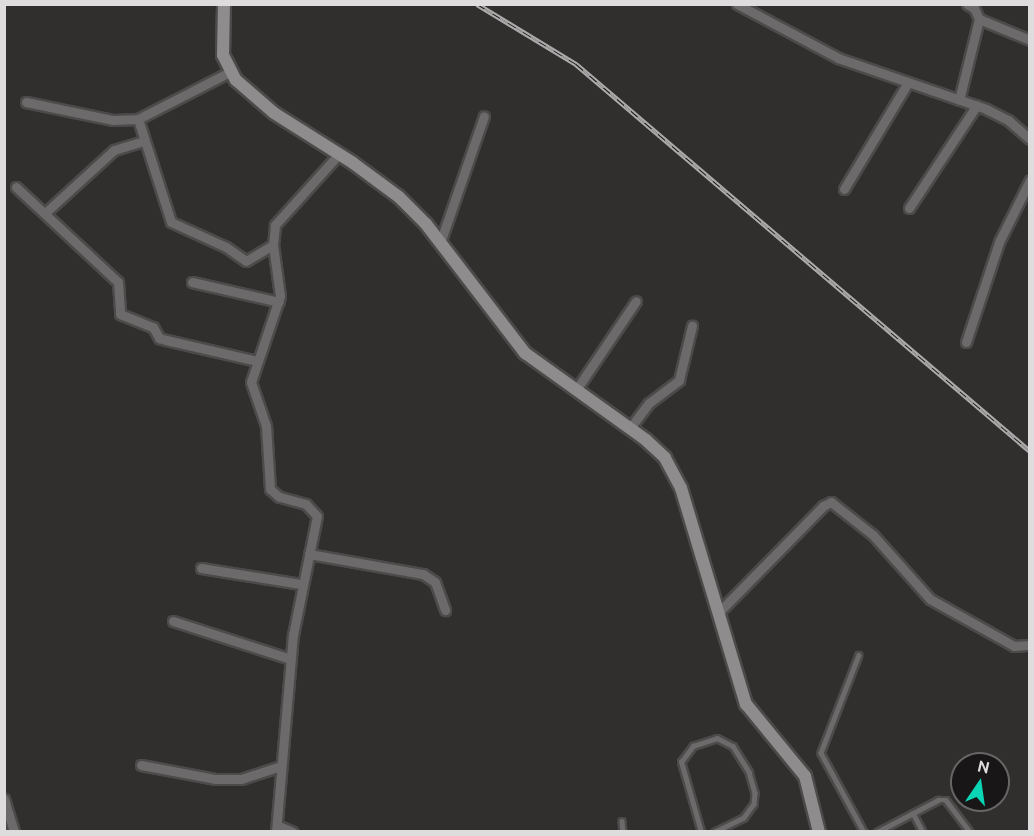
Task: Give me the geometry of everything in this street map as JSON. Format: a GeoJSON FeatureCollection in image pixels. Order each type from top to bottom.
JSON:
{"type":"FeatureCollection","features":[{"type":"Feature","properties":{"kind":"street"},"geometry":{"type":"LineString","coordinates":[[224,4],[223,55],[230,72],[274,113],[339,154],[405,203],[440,243],[516,344],[655,447],[674,472],[746,704],[805,776],[819,831]]}},
{"type":"Feature","properties":{"kind":"street"},"geometry":{"type":"LineString","coordinates":[[737,4],[838,58],[907,84],[976,105],[1027,132]]}},
{"type":"Feature","properties":{"kind":"street"},"geometry":{"type":"LineString","coordinates":[[959,100],[979,19],[974,8],[967,4]]}},
{"type":"Feature","properties":{"kind":"street"},"geometry":{"type":"LineString","coordinates":[[979,19],[1029,39]]}},
{"type":"Feature","properties":{"kind":"street"},"geometry":{"type":"LineString","coordinates":[[26,102],[113,120],[138,119],[230,72]]}},
{"type":"Feature","properties":{"kind":"street"},"geometry":{"type":"LineString","coordinates":[[844,189],[907,84]]}},
{"type":"Feature","properties":{"kind":"street"},"geometry":{"type":"LineString","coordinates":[[909,208],[976,105]]}},
{"type":"Feature","properties":{"kind":"street"},"geometry":{"type":"LineString","coordinates":[[440,243],[484,116]]}},
{"type":"Feature","properties":{"kind":"street"},"geometry":{"type":"LineString","coordinates":[[138,119],[166,216],[175,226],[218,243],[246,261],[273,245]]}},
{"type":"Feature","properties":{"kind":"street"},"geometry":{"type":"LineString","coordinates":[[45,213],[114,150],[144,141]]}},
{"type":"Feature","properties":{"kind":"street"},"geometry":{"type":"LineString","coordinates":[[293,831],[277,828],[281,766],[301,584],[317,524],[315,511],[274,494],[268,485],[266,426],[251,382],[279,302],[281,286],[273,245],[275,225],[281,215],[339,154]]}},
{"type":"Feature","properties":{"kind":"street"},"geometry":{"type":"LineString","coordinates":[[966,342],[999,242],[1029,180]]}},
{"type":"Feature","properties":{"kind":"street"},"geometry":{"type":"LineString","coordinates":[[16,187],[118,282],[120,314],[153,327],[159,338],[257,361]]}},
{"type":"Feature","properties":{"kind":"street"},"geometry":{"type":"LineString","coordinates":[[192,282],[279,302]]}},
{"type":"Feature","properties":{"kind":"street"},"geometry":{"type":"LineString","coordinates":[[576,390],[636,300]]}},
{"type":"Feature","properties":{"kind":"street"},"geometry":{"type":"LineString","coordinates":[[630,428],[649,403],[679,380],[692,326]]}},
{"type":"Feature","properties":{"kind":"street"},"geometry":{"type":"LineString","coordinates":[[718,614],[823,506],[831,502],[873,535],[933,601],[1014,646],[1029,645]]}},
{"type":"Feature","properties":{"kind":"street"},"geometry":{"type":"LineString","coordinates":[[309,555],[423,574],[435,582],[445,610]]}},
{"type":"Feature","properties":{"kind":"street"},"geometry":{"type":"LineString","coordinates":[[201,568],[301,584]]}},
{"type":"Feature","properties":{"kind":"street"},"geometry":{"type":"LineString","coordinates":[[173,621],[291,659]]}},
{"type":"Feature","properties":{"kind":"street"},"geometry":{"type":"LineString","coordinates":[[141,765],[232,779],[281,766]]}},
{"type":"Feature","properties":{"kind":"street"},"geometry":{"type":"LineString","coordinates":[[4,799],[14,831]]}},
{"type":"Feature","properties":{"kind":"lane"},"geometry":{"type":"LineString","coordinates":[[860,655],[821,753],[864,831]]}},
{"type":"Feature","properties":{"kind":"lane"},"geometry":{"type":"LineString","coordinates":[[701,831],[681,762],[693,746],[717,738],[733,746],[749,772],[754,804],[744,819],[715,831]]}},
{"type":"Feature","properties":{"kind":"lane"},"geometry":{"type":"LineString","coordinates":[[877,831],[946,800],[970,831]]}},
{"type":"Feature","properties":{"kind":"lane"},"geometry":{"type":"LineString","coordinates":[[913,813],[923,831]]}},
{"type":"Feature","properties":{"kind":"lane"},"geometry":{"type":"LineString","coordinates":[[622,821],[623,831]]}},
{"type":"Feature","properties":{"kind":"railway"},"geometry":{"type":"LineString","coordinates":[[477,4],[576,64],[1030,451]]}}]}
